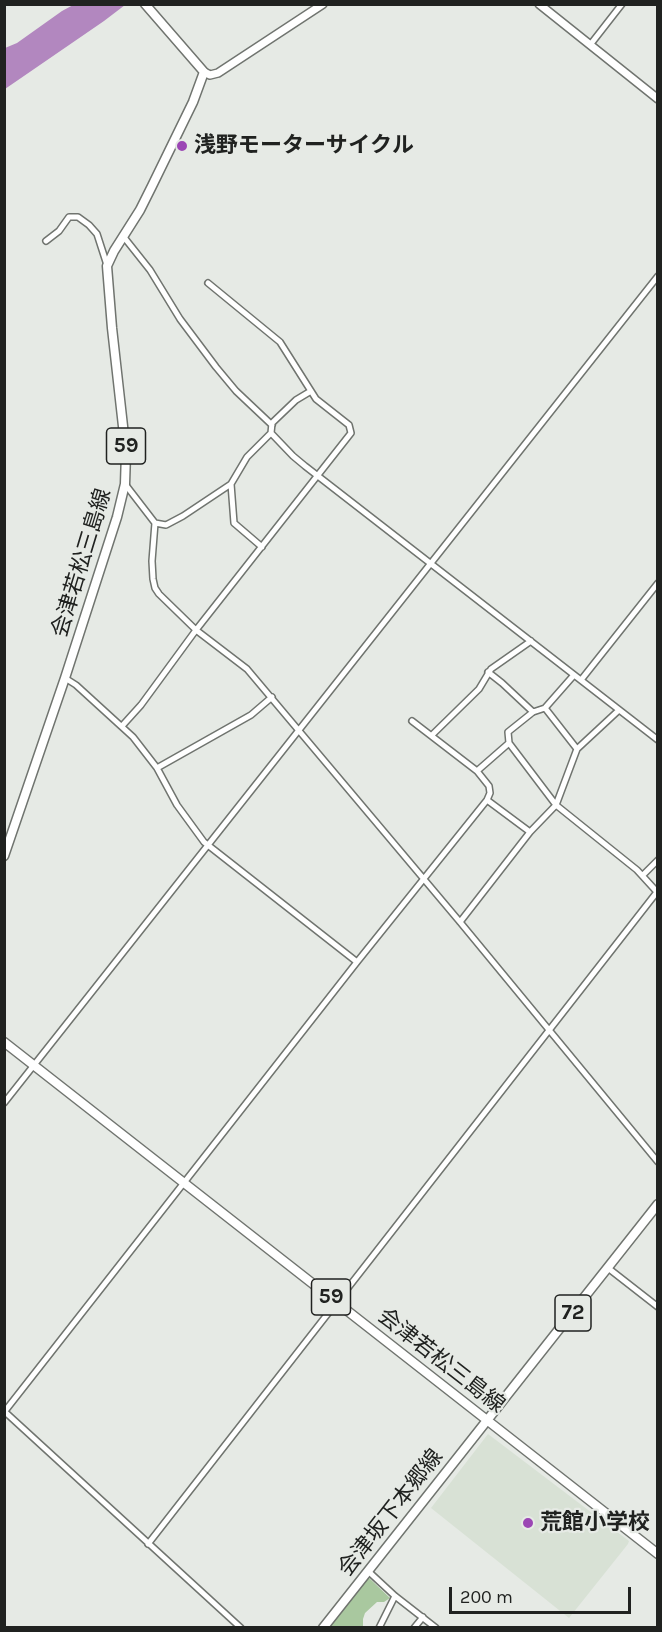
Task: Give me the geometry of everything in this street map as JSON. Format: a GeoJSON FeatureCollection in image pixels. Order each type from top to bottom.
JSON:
{"type":"FeatureCollection","features":[{"type":"Feature","properties":{"kind":"main road"},"geometry":{"type":"LineString","coordinates":[[145,4],[204,72],[210,75],[218,74],[323,4]]}},
{"type":"Feature","properties":{"kind":"main road"},"geometry":{"type":"LineString","coordinates":[[539,4],[657,99]]}},
{"type":"Feature","properties":{"kind":"main road"},"geometry":{"type":"LineString","coordinates":[[107,266],[152,186],[193,102],[204,72]]}},
{"type":"Feature","properties":{"kind":"main road","name":"会津若松三島線"},"geometry":{"type":"LineString","coordinates":[[4,856],[65,678],[117,517],[125,484],[126,453],[107,266]]}},
{"type":"Feature","properties":{"kind":"main road","name":"会津若松三島線"},"geometry":{"type":"LineString","coordinates":[[4,1042],[657,1554]]}},
{"type":"Feature","properties":{"kind":"main road","name":"72"},"geometry":{"type":"LineString","coordinates":[[487,1420],[657,1204]]}},
{"type":"Feature","properties":{"kind":"main road","name":"会津坂下本郷線"},"geometry":{"type":"LineString","coordinates":[[323,1628],[487,1420]]}},
{"type":"Feature","properties":{"kind":"street"},"geometry":{"type":"LineString","coordinates":[[590,45],[622,4]]}},
{"type":"Feature","properties":{"kind":"street"},"geometry":{"type":"LineString","coordinates":[[46,241],[59,231],[69,217],[78,217],[97,234],[107,266]]}},
{"type":"Feature","properties":{"kind":"street"},"geometry":{"type":"LineString","coordinates":[[123,236],[150,270],[180,319],[216,367],[236,391],[272,425]]}},
{"type":"Feature","properties":{"kind":"street"},"geometry":{"type":"LineString","coordinates":[[4,1102],[657,276]]}},
{"type":"Feature","properties":{"kind":"street"},"geometry":{"type":"LineString","coordinates":[[122,726],[141,705],[196,630],[351,433],[349,425],[316,399],[280,342],[208,283]]}},
{"type":"Feature","properties":{"kind":"street"},"geometry":{"type":"LineString","coordinates":[[155,523],[166,525],[231,484],[247,457],[271,433],[272,425],[289,406],[311,391]]}},
{"type":"Feature","properties":{"kind":"street"},"geometry":{"type":"LineString","coordinates":[[271,433],[293,456],[657,740]]}},
{"type":"Feature","properties":{"kind":"street"},"geometry":{"type":"LineString","coordinates":[[125,484],[155,523],[152,561],[155,588],[171,607],[196,630],[247,669],[272,697],[657,1162]]}},
{"type":"Feature","properties":{"kind":"street"},"geometry":{"type":"LineString","coordinates":[[231,484],[234,523],[262,547]]}},
{"type":"Feature","properties":{"kind":"street"},"geometry":{"type":"LineString","coordinates":[[581,680],[657,583]]}},
{"type":"Feature","properties":{"kind":"street"},"geometry":{"type":"LineString","coordinates":[[432,735],[479,688],[488,672],[531,641]]}},
{"type":"Feature","properties":{"kind":"street"},"geometry":{"type":"LineString","coordinates":[[488,672],[534,712]]}},
{"type":"Feature","properties":{"kind":"street"},"geometry":{"type":"LineString","coordinates":[[148,1544],[657,892],[644,875],[556,805],[509,742],[508,732],[534,712],[544,708],[574,675]]}},
{"type":"Feature","properties":{"kind":"street"},"geometry":{"type":"LineString","coordinates":[[65,678],[76,685],[134,737],[157,768],[177,804],[204,842],[357,962]]}},
{"type":"Feature","properties":{"kind":"street"},"geometry":{"type":"LineString","coordinates":[[157,768],[251,715],[272,697]]}},
{"type":"Feature","properties":{"kind":"street"},"geometry":{"type":"LineString","coordinates":[[544,708],[578,749]]}},
{"type":"Feature","properties":{"kind":"street"},"geometry":{"type":"LineString","coordinates":[[460,922],[530,832],[556,805],[578,749],[619,710]]}},
{"type":"Feature","properties":{"kind":"street"},"geometry":{"type":"LineString","coordinates":[[241,1628],[5,1411],[487,800],[490,793],[489,786],[477,771],[412,722]]}},
{"type":"Feature","properties":{"kind":"street"},"geometry":{"type":"LineString","coordinates":[[477,771],[509,742]]}},
{"type":"Feature","properties":{"kind":"street"},"geometry":{"type":"LineString","coordinates":[[487,800],[530,832]]}},
{"type":"Feature","properties":{"kind":"street"},"geometry":{"type":"LineString","coordinates":[[644,875],[657,860]]}},
{"type":"Feature","properties":{"kind":"street"},"geometry":{"type":"LineString","coordinates":[[608,1268],[657,1307]]}},
{"type":"Feature","properties":{"kind":"street"},"geometry":{"type":"LineString","coordinates":[[368,1571],[436,1628]]}},
{"type":"Feature","properties":{"kind":"street"},"geometry":{"type":"LineString","coordinates":[[379,1628],[396,1596]]}},
{"type":"Feature","properties":{"kind":"street"},"geometry":{"type":"LineString","coordinates":[[414,1628],[423,1617]]}},
{"type":"Feature","properties":{"kind":"shaded area"},"geometry":{"type":"Polygon","coordinates":[[[75,4],[125,5],[5,89],[5,48],[17,43],[75,4]]]}},
{"type":"Feature","properties":{"kind":"shaded area","name":"荒館小学校"},"geometry":{"type":"Polygon","coordinates":[[[488,1434],[629,1541],[569,1618],[431,1508],[488,1434]]]}},
{"type":"Feature","properties":{"kind":"green space"},"geometry":{"type":"Polygon","coordinates":[[[367,1576],[390,1598],[384,1602],[377,1602],[365,1613],[363,1627],[326,1628],[367,1576]]]}},
{"type":"Feature","properties":{"kind":"place","name":"浅野モーターサイクル"},"geometry":{"type":"Point","coordinates":[182,146]}},
{"type":"Feature","properties":{"kind":"place","name":"荒館小学校"},"geometry":{"type":"Point","coordinates":[528,1523]}}]}
